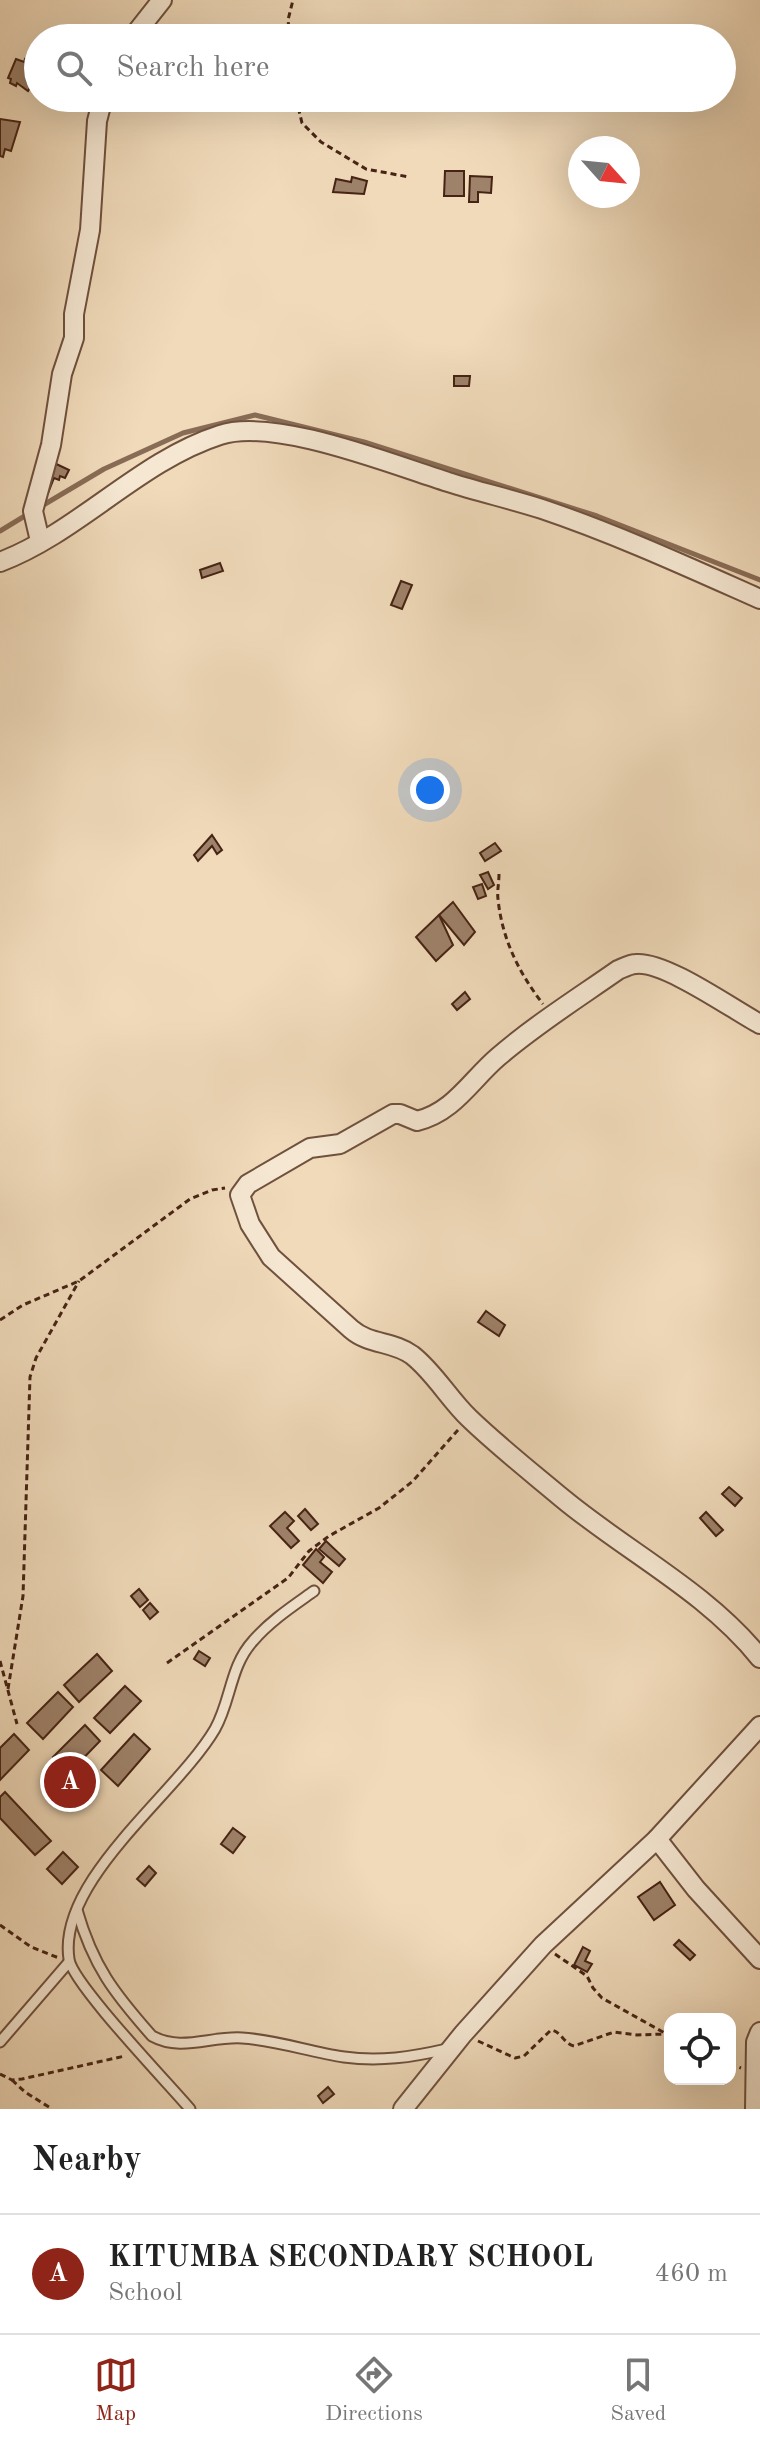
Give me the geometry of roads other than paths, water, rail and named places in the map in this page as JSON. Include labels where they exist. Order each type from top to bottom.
[{"type":"street","points":[[141,24],[162,0]]},
{"type":"street","points":[[40,541],[33,511],[51,445],[62,374],[74,338],[74,314],[90,230],[99,112]]},
{"type":"street","points":[[0,562],[40,541],[189,448],[223,434],[262,432],[329,445],[542,509],[760,599]]},
{"type":"street","points":[[760,1024],[654,966],[635,964],[618,970],[500,1055],[444,1110],[417,1121],[393,1114],[340,1144],[310,1148],[248,1184],[240,1195],[241,1203],[271,1257],[358,1336],[402,1349],[414,1357],[468,1418],[565,1501],[687,1590],[730,1626],[760,1658]]},
{"type":"street","points":[[403,2109],[457,2041],[543,1945],[657,1839],[760,1726]]},
{"type":"street","points":[[657,1839],[696,1889],[760,1959]]},
{"type":"street","points":[[755,2109],[756,2042],[760,2032]]},
{"type":"lane","points":[[190,2109],[86,1989],[69,1962],[69,1930],[97,1872],[157,1804],[215,1729],[238,1664],[252,1641],[314,1591]]},
{"type":"lane","points":[[77,1909],[87,1944],[107,1982],[152,2036],[161,2041],[176,2044],[239,2037],[273,2041],[343,2057],[374,2059],[406,2059],[457,2041]]},
{"type":"lane","points":[[0,2042],[69,1962]]},
{"type":"waterway","points":[[40,507],[104,469],[183,433],[255,415],[364,442],[597,516],[760,580]]},
{"type":"waterway","points":[[0,531],[28,514]]},
{"type":"place","name":"KITUMBA SECONDARY SCHOOL","points":[[70,1782]]}]
